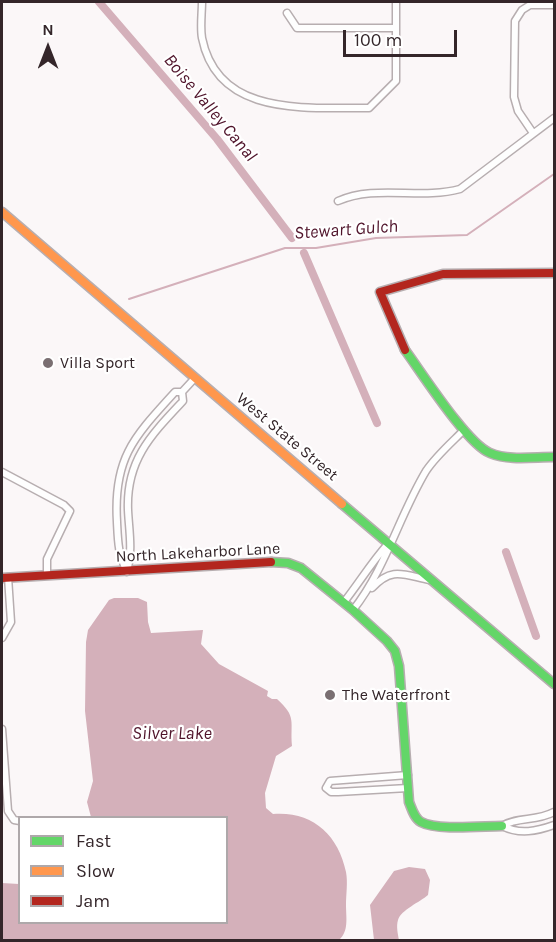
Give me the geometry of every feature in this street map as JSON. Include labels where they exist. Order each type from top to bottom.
[{"type":"street","points":[[202,2],[202,36],[207,55],[220,75],[241,93],[264,103],[324,108],[369,108],[396,81],[396,2]]},
{"type":"street","points":[[533,133],[518,111],[514,97],[515,21],[522,10],[530,5],[555,5]]},
{"type":"street","points":[[286,14],[297,28],[396,28]]},
{"type":"street","points":[[338,201],[362,193],[444,193],[460,189],[555,118]]},
{"type":"street","name":"West State Street","points":[[2,212],[555,684]]},
{"type":"street","points":[[555,273],[443,274],[380,292],[403,348],[464,430],[486,451],[508,457],[555,457]]},
{"type":"street","points":[[127,572],[131,556],[128,500],[135,462],[150,437],[183,400],[182,392],[194,378]]},
{"type":"street","points":[[127,572],[119,556],[116,500],[120,471],[131,444],[139,432],[175,392],[182,392]]},
{"type":"street","points":[[365,595],[426,471],[464,430]]},
{"type":"street","points":[[2,472],[64,505],[70,511],[47,559],[47,574]]},
{"type":"street","points":[[344,602],[367,572],[373,560],[389,543]]},
{"type":"street","name":"North Lakeharbor Lane","points":[[5,578],[288,563],[311,574],[354,610],[395,651],[399,666],[408,788],[413,812],[420,821],[431,826],[502,826],[513,820],[535,819],[555,812]]},
{"type":"street","points":[[354,610],[365,595],[383,576],[388,574],[394,573],[434,581]]},
{"type":"street","points":[[2,638],[11,622],[5,578]]},
{"type":"street","points":[[2,729],[8,811],[10,816],[18,820]]},
{"type":"street","points":[[408,775],[330,781],[326,788],[331,792],[408,788]]},
{"type":"street","name":"North Lakeharbor Lane","points":[[502,826],[512,832],[535,831],[555,825]]},
{"type":"water","name":"Silver Lake","points":[[138,598],[147,602],[151,633],[203,630],[201,644],[219,664],[268,691],[267,696],[277,699],[288,710],[291,720],[292,746],[276,756],[265,793],[266,808],[273,814],[300,816],[311,821],[330,836],[337,846],[347,880],[346,924],[339,940],[2,940],[2,883],[18,884],[18,924],[228,924],[228,816],[91,816],[87,802],[93,781],[85,711],[86,642],[88,630],[109,600]]},
{"type":"water","points":[[409,867],[425,869],[430,880],[428,895],[400,916],[397,925],[399,940],[374,940],[370,905],[394,871]]},
{"type":"waterway","name":"Boise Valley Canal","points":[[99,2],[217,139],[292,238]]},
{"type":"waterway","name":"Stewart Gulch","points":[[129,299],[285,248],[316,248],[376,238],[467,235],[554,174]]},
{"type":"waterway","name":"Boise Valley Canal","points":[[304,253],[377,423]]},
{"type":"waterway","name":"Boise Valley Canal","points":[[506,552],[536,636]]},
{"type":"traffic: fast","points":[[405,350],[457,423],[480,447],[490,453],[505,457],[554,457]]},
{"type":"traffic: fast","points":[[342,504],[554,684]]},
{"type":"traffic: fast","points":[[271,562],[288,563],[301,568],[353,610],[395,651],[399,666],[409,802],[417,818],[428,825],[438,826],[502,826]]},
{"type":"traffic: slow","points":[[2,212],[342,504]]},
{"type":"traffic: jam","points":[[405,350],[380,292],[443,274],[554,273]]},
{"type":"traffic: jam","points":[[2,578],[271,562]]},
{"type":"place","name":"Villa Sport","points":[[48,363]]},
{"type":"place","name":"The Waterfront","points":[[330,695]]}]
